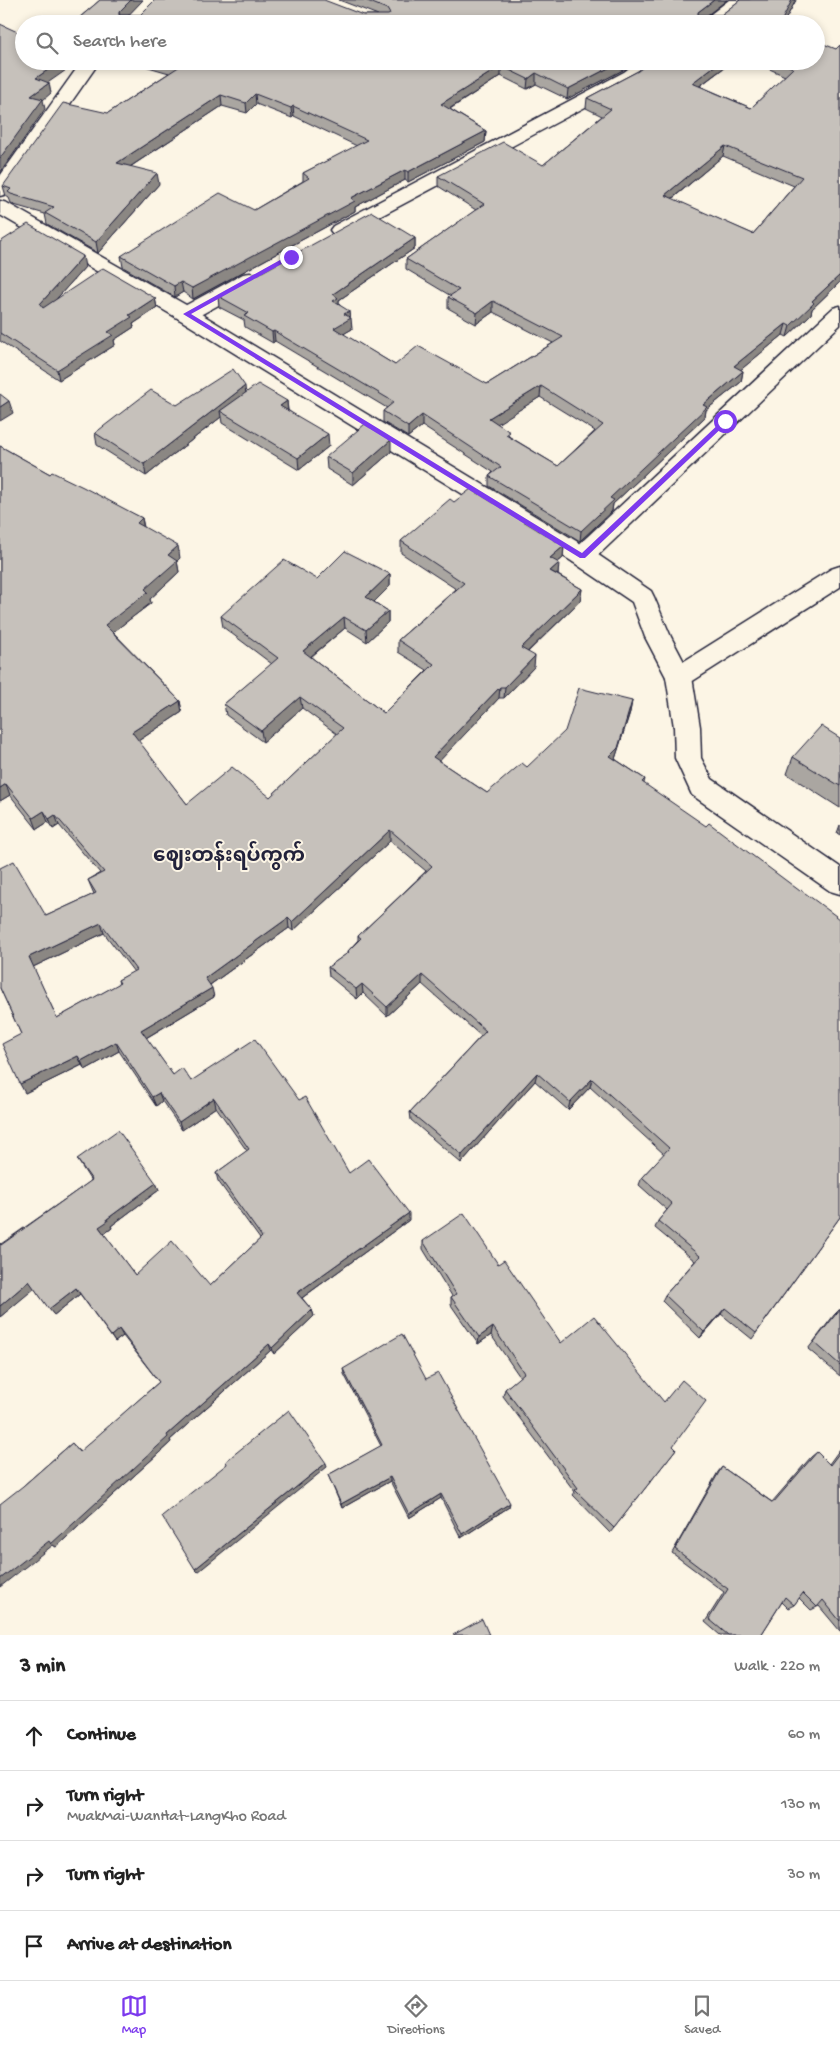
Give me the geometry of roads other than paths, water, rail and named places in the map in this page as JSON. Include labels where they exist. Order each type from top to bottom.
[{"type":"street","points":[[719,15],[740,0]]},
{"type":"street","points":[[0,190],[85,70]]},
{"type":"street","points":[[326,238],[638,70]]},
{"type":"street","points":[[0,207],[186,314],[582,556],[642,597],[658,637],[679,677],[687,727],[688,758],[702,787],[840,882]]},
{"type":"street","points":[[186,314],[265,271]]},
{"type":"street","points":[[582,556],[840,313]]},
{"type":"street","points":[[679,677],[840,575]]},
{"type":"district","name":"ဈေးတန်းရပ်ကွက်","points":[[229,857]]}]
